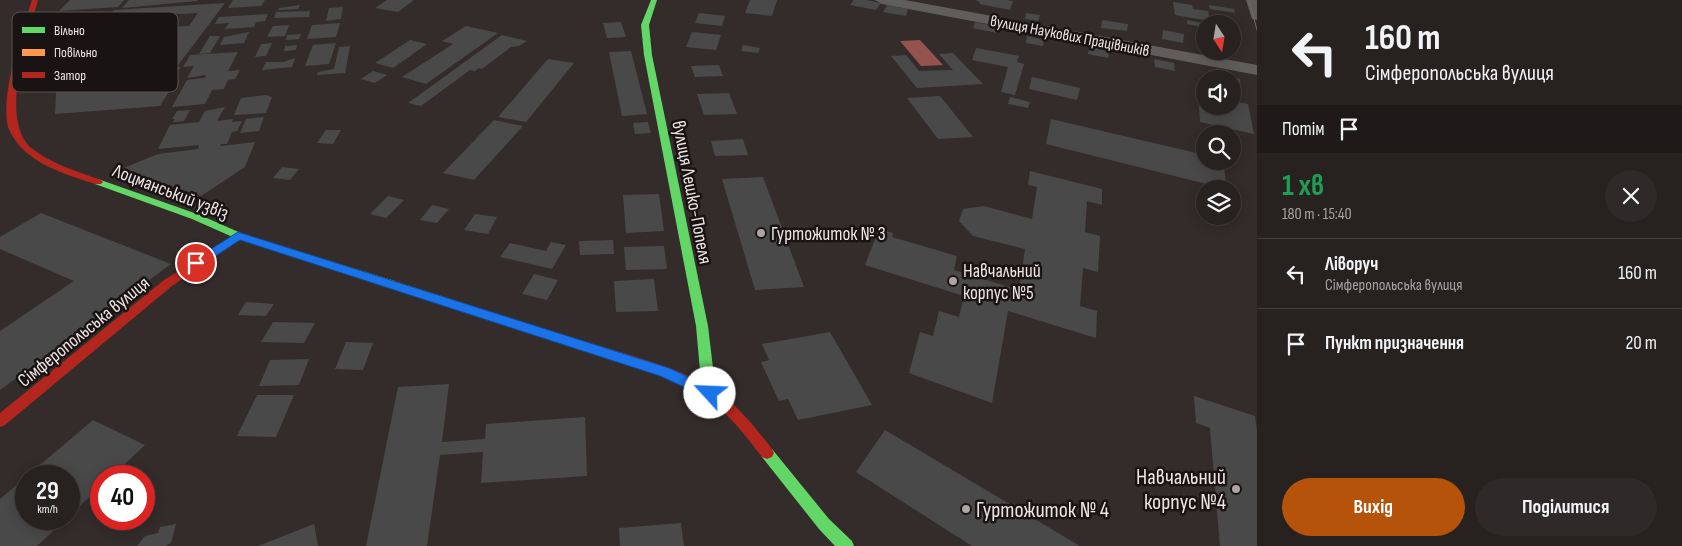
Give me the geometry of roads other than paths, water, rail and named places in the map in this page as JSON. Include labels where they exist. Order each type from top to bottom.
[{"type":"street","name":"вулиця Лешко-Попеля","points":[[654,0],[645,25],[648,55],[702,326],[710,393]]},
{"type":"street","name":"вулиця Наукових Працівників","points":[[882,0],[1257,70]]},
{"type":"street","points":[[1253,0],[1257,16]]},
{"type":"street","name":"Лоцманський узвіз","points":[[14,92],[11,119],[22,145],[38,157],[57,167],[196,217],[238,236],[665,372],[710,393],[736,416],[824,524],[846,546]]},
{"type":"street","name":"Сімферопольська вулиця","points":[[0,421],[168,283],[238,236]]},
{"type":"tram line","points":[[1249,0],[1257,30]]},
{"type":"place","name":"Гуртожиток № 3","points":[[761,233]]},
{"type":"place","name":"Навчальний корпус №5","points":[[953,281]]},
{"type":"place","name":"Навчальний корпус №4","points":[[1236,489]]},
{"type":"place","name":"Гуртожиток № 4","points":[[966,509]]}]
